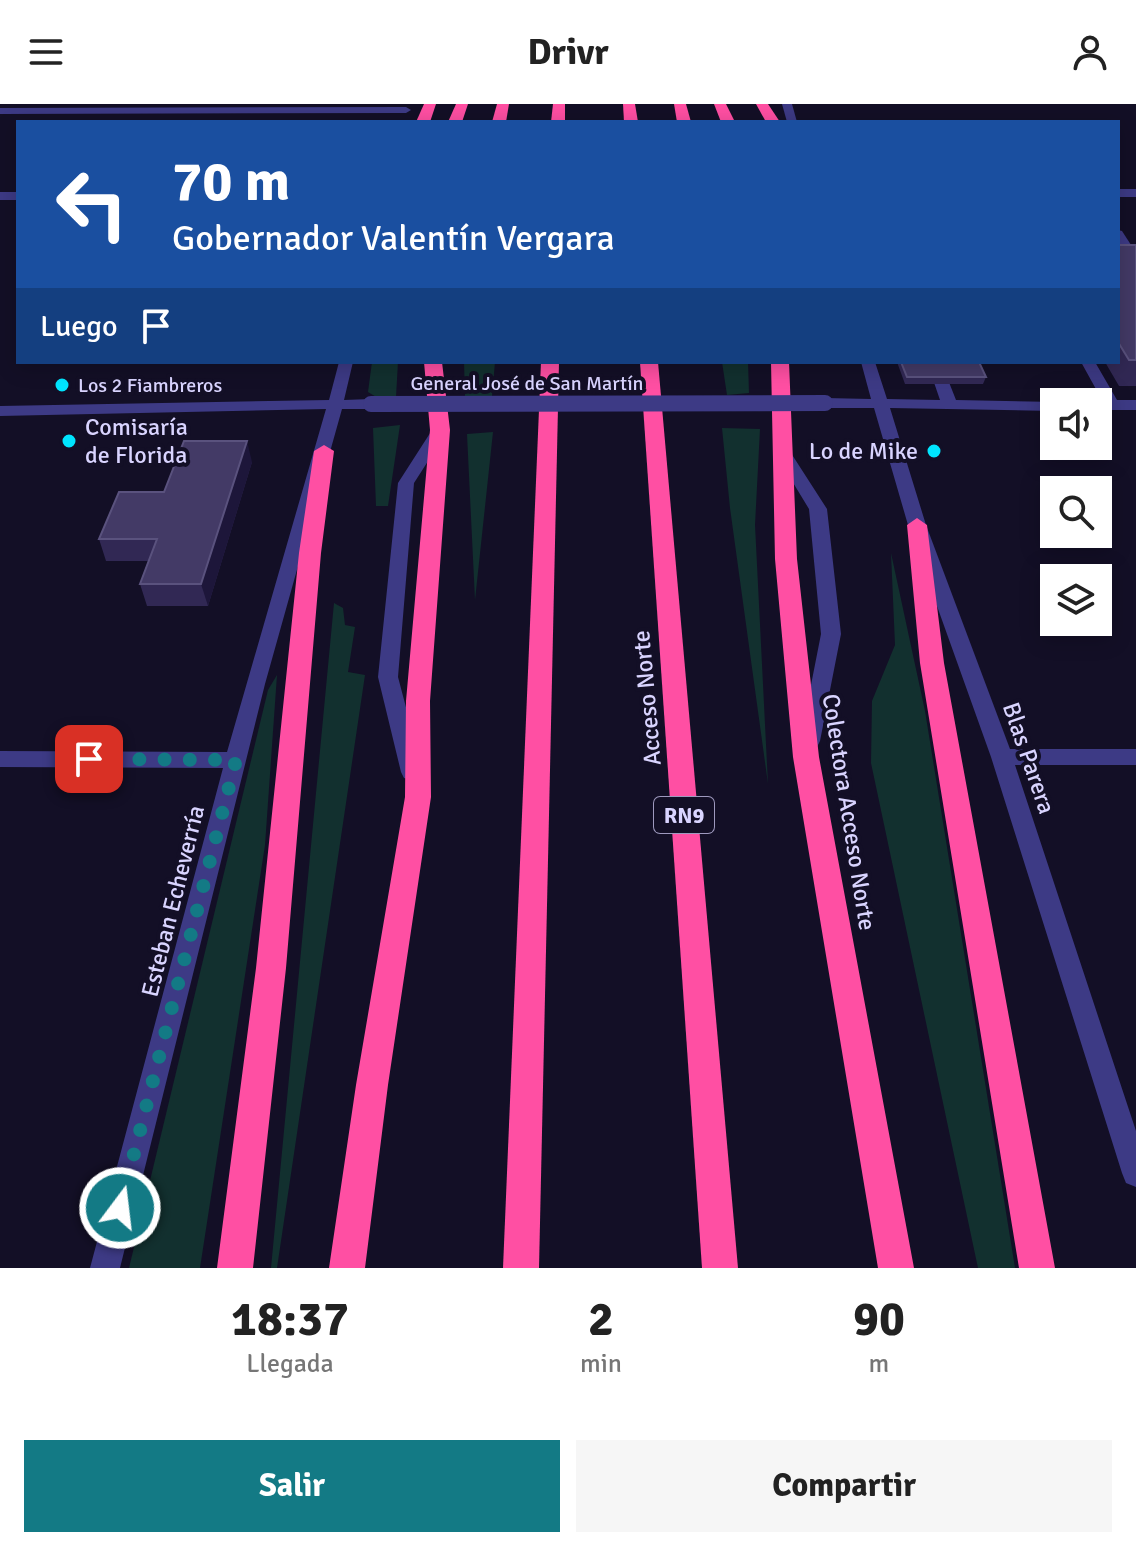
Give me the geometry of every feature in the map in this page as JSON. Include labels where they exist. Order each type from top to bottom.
[{"type":"highway","points":[[347,1268],[372,1085],[418,797],[418,701],[440,430],[433,364]]},
{"type":"highway","points":[[521,1268],[550,364]]},
{"type":"highway","name":"Acceso Norte","points":[[649,364],[720,1268]]},
{"type":"highway","name":"Colectora Acceso Norte","points":[[780,364],[786,559],[806,757],[896,1268]]},
{"type":"highway","points":[[235,1268],[271,968],[310,553],[324,451]]},
{"type":"highway","points":[[917,525],[932,663],[1037,1268]]},
{"type":"street","points":[[0,111],[405,112]]},
{"type":"street","points":[[1120,237],[1127,248],[1120,252]]},
{"type":"street","name":"Esteban Echeverría","points":[[105,1268],[255,684],[324,451],[346,364]]},
{"type":"street","name":"Blas Parera","points":[[869,364],[917,525],[1002,757],[1136,1173]]},
{"type":"street","points":[[935,364],[950,405]]},
{"type":"street","points":[[1089,364],[1098,388]]},
{"type":"street","name":"General José de San Martín","points":[[0,411],[371,404],[1040,406]]},
{"type":"street","points":[[1112,405],[1136,405]]},
{"type":"street","points":[[418,797],[388,677],[406,483],[440,430]]},
{"type":"street","points":[[783,453],[818,509],[831,634],[806,757]]},
{"type":"street","points":[[1002,757],[1136,757]]},
{"type":"street","points":[[0,759],[236,760]]},
{"type":"green space","points":[[372,364],[398,364],[396,397],[378,398],[368,392]]},
{"type":"green space","points":[[464,364],[495,364],[492,396],[465,396]]},
{"type":"green space","points":[[722,364],[748,364],[749,393],[727,395]]},
{"type":"green space","points":[[400,425],[388,506],[376,506],[373,428]]},
{"type":"green space","points":[[722,428],[760,429],[755,525],[768,784],[730,508]]},
{"type":"green space","points":[[493,432],[475,600],[467,434]]},
{"type":"green space","points":[[891,553],[925,711],[1015,1268],[978,1268],[871,763],[872,701],[895,645]]},
{"type":"green space","points":[[334,603],[343,608],[345,625],[355,627],[348,672],[365,675],[277,1268],[271,1268]]},
{"type":"green space","points":[[277,675],[265,845],[200,1268],[129,1268],[268,690]]},
{"type":"building","points":[[1120,245],[1136,245],[1136,360],[1129,360],[1120,345]]},
{"type":"building","points":[[902,364],[980,364],[986,377],[907,377]]},
{"type":"building","points":[[184,441],[247,441],[201,584],[140,584],[157,539],[99,539],[119,492],[164,492]]},
{"type":"place","name":"Los 2 Fiambreros","points":[[62,385]]},
{"type":"place","name":"Comisaría de Florida","points":[[69,441]]},
{"type":"place","name":"Lo de Mike","points":[[934,451]]},
{"type":"route","points":[[89,759],[236,760],[120,1208]]}]
